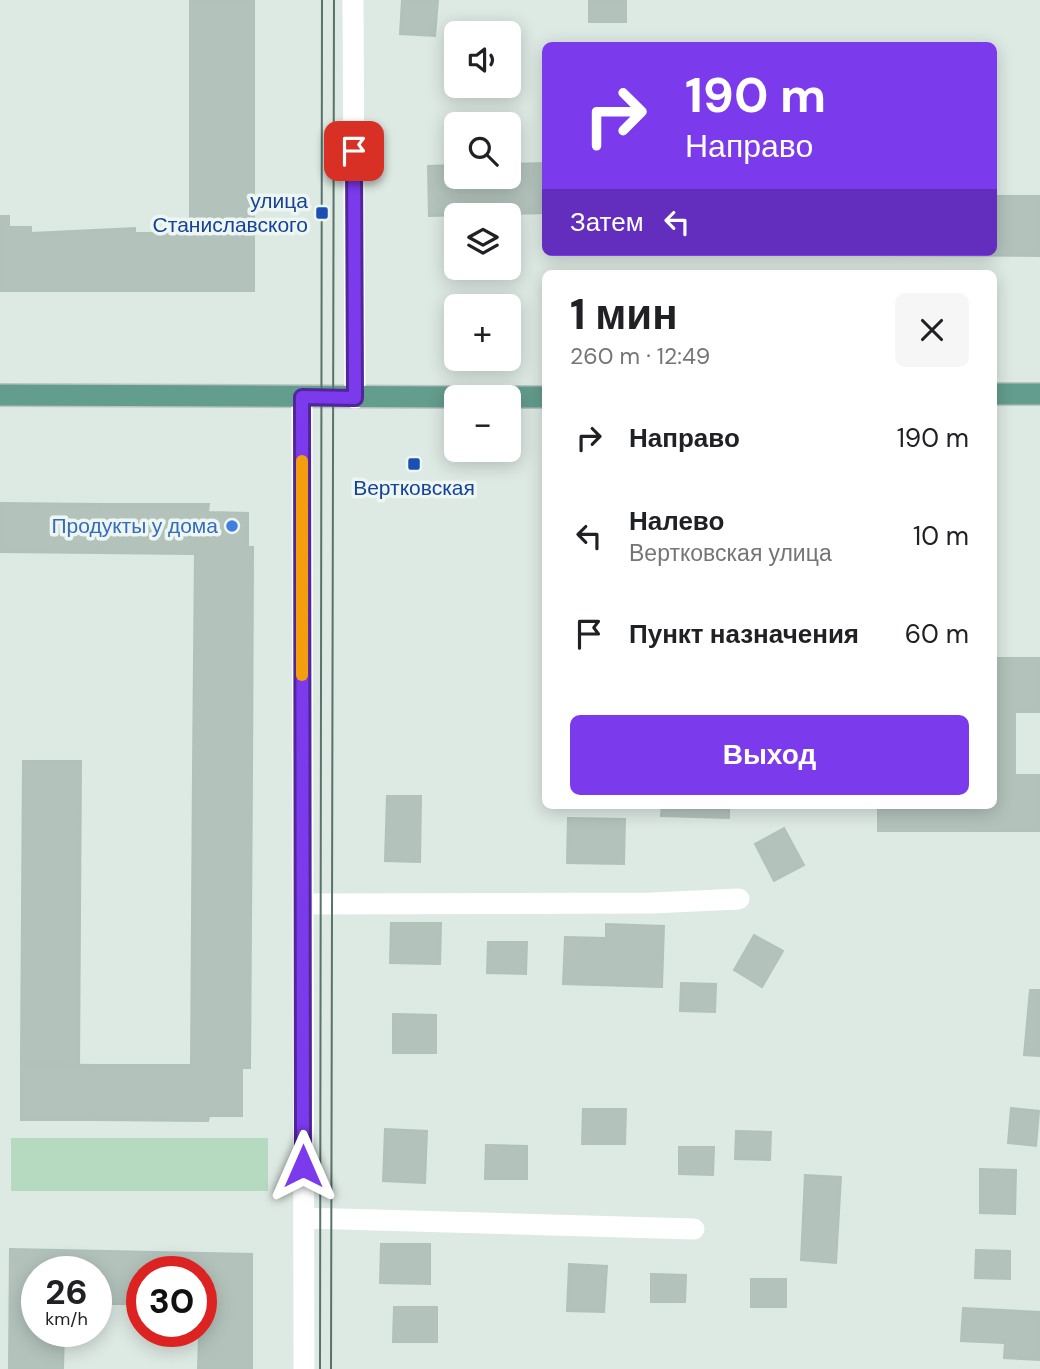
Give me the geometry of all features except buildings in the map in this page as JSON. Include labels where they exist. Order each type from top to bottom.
[{"type":"main road","points":[[997,394],[1040,394]]},
{"type":"main road","points":[[0,395],[444,397]]},
{"type":"main road","points":[[521,397],[542,397]]},
{"type":"street","points":[[353,0],[355,398]]},
{"type":"street","points":[[302,397],[304,1369]]},
{"type":"street","points":[[303,904],[652,904],[739,900]]},
{"type":"street","points":[[304,1218],[694,1229]]},
{"type":"green space","points":[[11,1138],[268,1138],[268,1191],[11,1191]]},
{"type":"tram line","points":[[320,1369],[322,0]]},
{"type":"tram line","points":[[331,1369],[334,0]]},
{"type":"slow traffic","points":[[302,461],[302,675]]},
{"type":"place","name":"улица Станиславского","points":[[322,213]]},
{"type":"place","name":"Вертковская","points":[[414,464]]},
{"type":"place","name":"Продукты у дома","points":[[232,526]]},
{"type":"route","points":[[303,1166],[302,397],[355,398],[354,151]]}]
